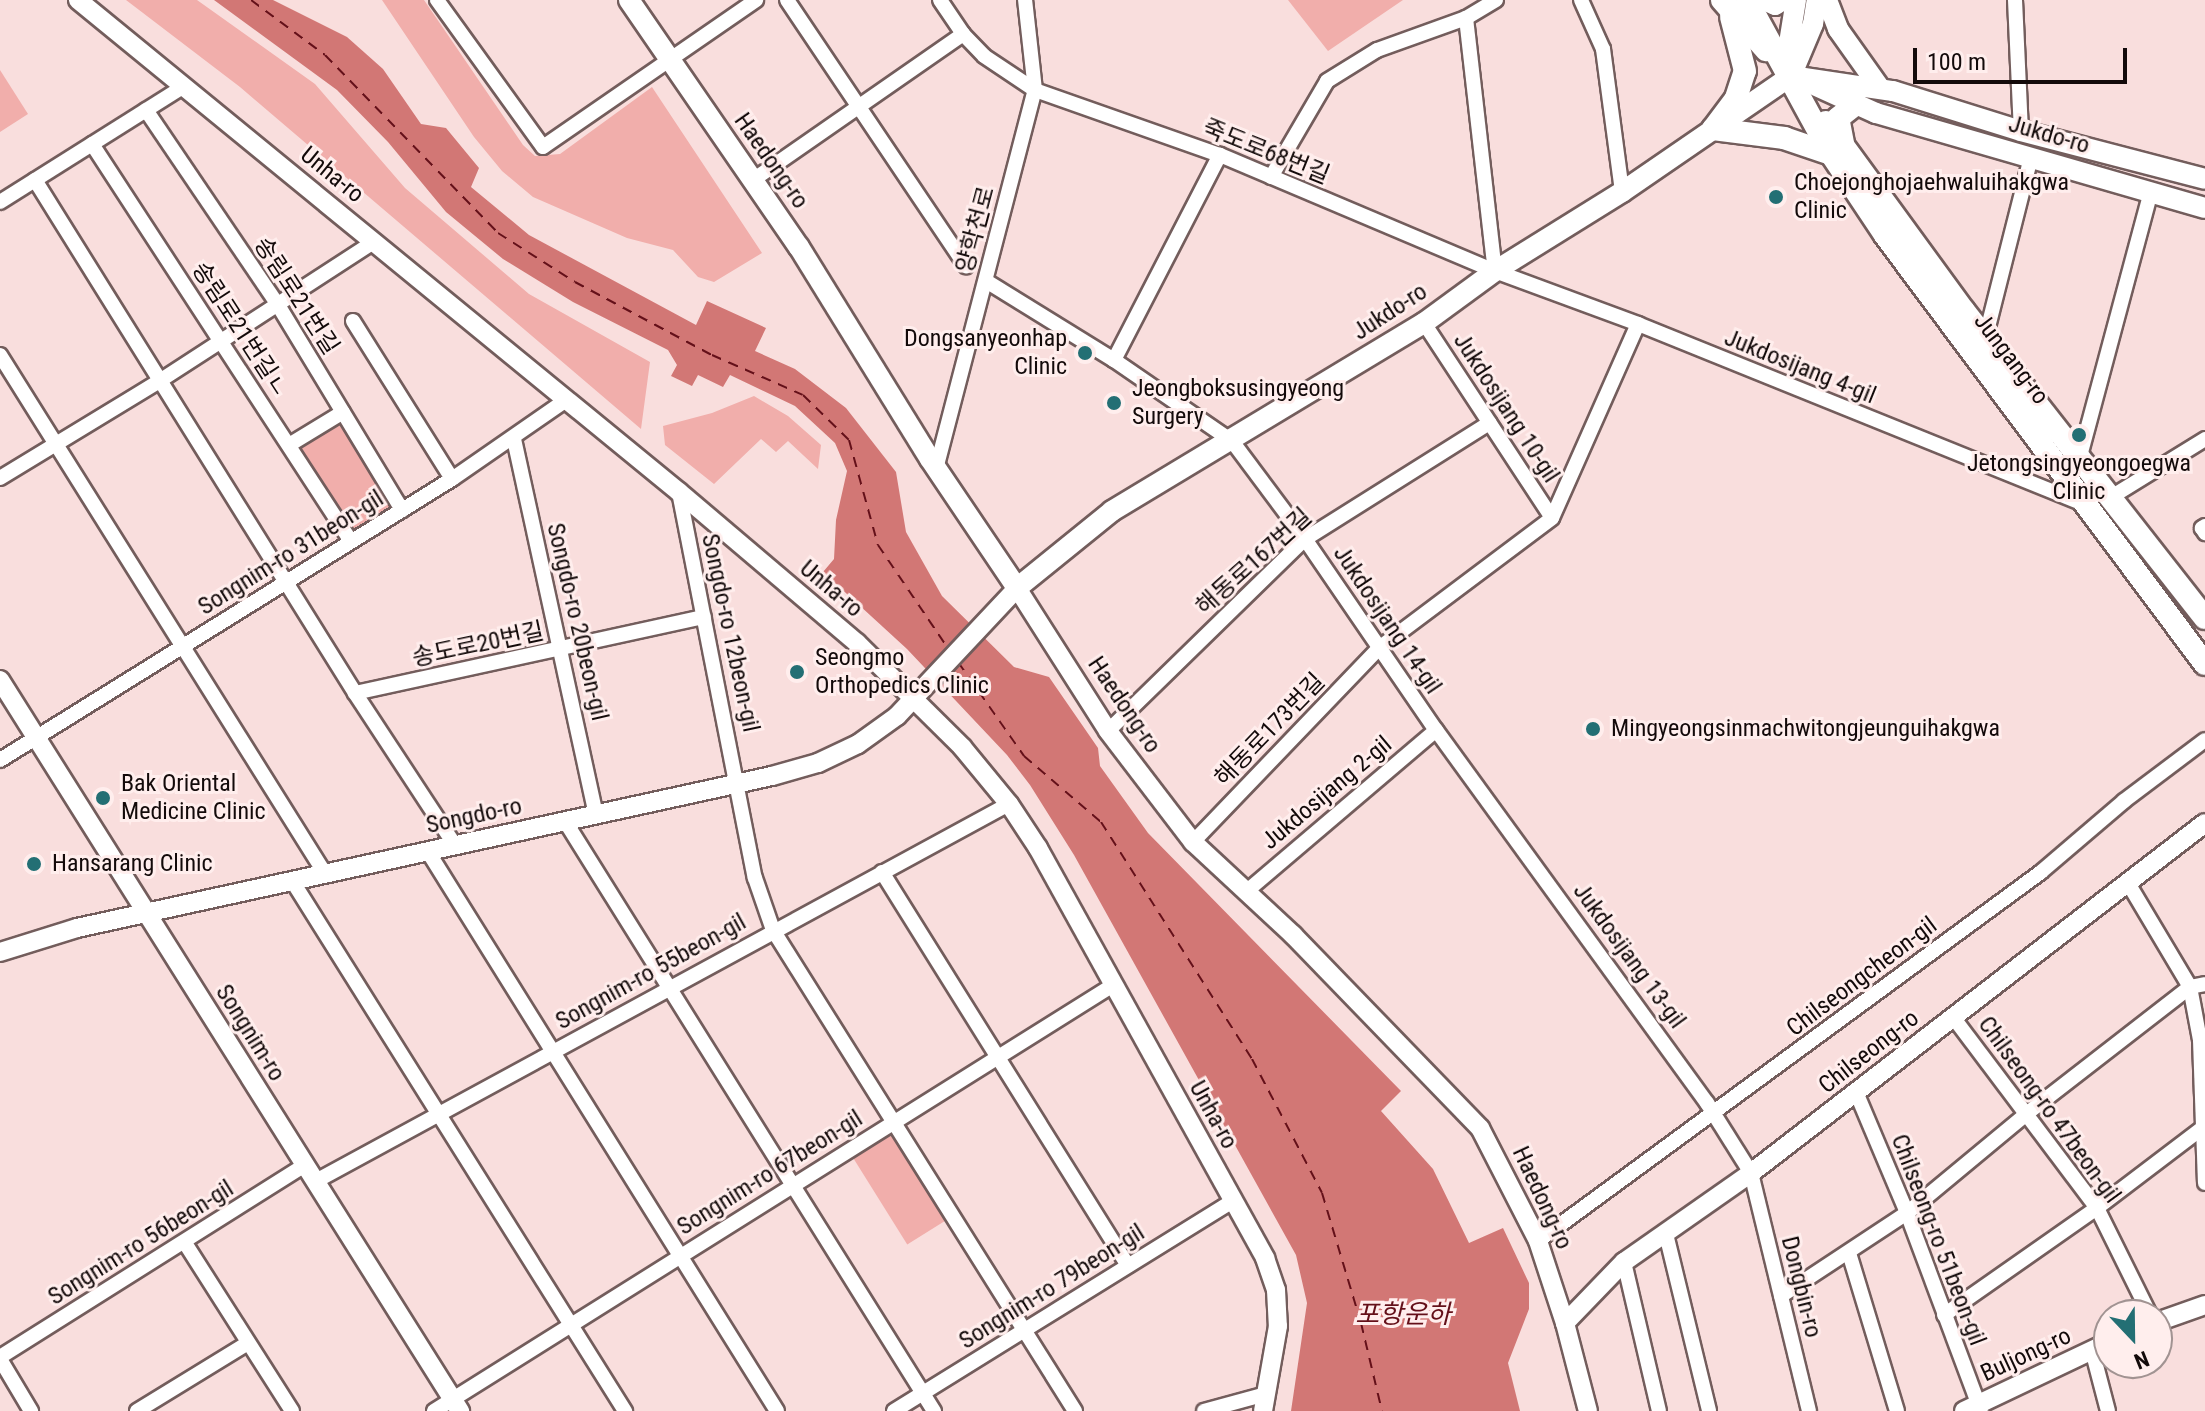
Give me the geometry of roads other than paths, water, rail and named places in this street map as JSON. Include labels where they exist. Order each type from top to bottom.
[{"type":"main road","name":"Haedong-ro","points":[[629,0],[799,247],[936,469],[1017,588]]},
{"type":"main road","points":[[1764,0],[1775,5],[1783,0]]},
{"type":"main road","points":[[1791,76],[1789,43],[1796,0]]},
{"type":"main road","points":[[1791,76],[1813,24],[1817,0]]},
{"type":"main road","points":[[1827,0],[1838,29],[1880,88]]},
{"type":"main road","points":[[1733,5],[1745,71],[1736,98],[1713,129],[1784,138],[1837,149],[1838,118],[1856,104]]},
{"type":"main road","name":"Jungang-ro","points":[[1733,5],[1791,76],[1837,149],[1885,235],[2098,502],[2205,618]]},
{"type":"main road","name":"Jukdo-ro","points":[[1791,76],[1856,104],[2205,208]]},
{"type":"main road","name":"Jukdo-ro","points":[[1017,588],[1112,511],[1424,323],[1495,271],[1622,192],[1791,76],[1880,88],[2021,131],[2205,179]]},
{"type":"main road","name":"Jungang-ro","points":[[1837,149],[2079,460],[2098,502],[2205,664]]},
{"type":"street","name":"Unha-ro","points":[[78,0],[679,492],[857,643],[916,698],[962,747],[1009,804],[1054,876],[1265,1258],[1276,1290],[1278,1326],[1265,1403]]},
{"type":"street","points":[[437,0],[543,147],[756,0]]},
{"type":"street","points":[[787,0],[966,266]]},
{"type":"street","name":"죽도로68번길","points":[[940,0],[963,34],[984,56],[1035,90],[1220,155],[1495,271]]},
{"type":"street","name":"양학천로","points":[[936,469],[1035,90],[1025,0]]},
{"type":"street","points":[[1271,177],[1327,81],[1377,50],[1466,18],[1496,0]]},
{"type":"street","points":[[1581,0],[1603,49],[1622,192]]},
{"type":"street","points":[[2015,0],[2021,131]]},
{"type":"street","points":[[1466,18],[1495,271]]},
{"type":"street","points":[[753,180],[963,34]]},
{"type":"street","points":[[0,202],[184,86]]},
{"type":"street","name":"송림로21번길","points":[[146,110],[278,305],[402,510]]},
{"type":"street","name":"송림로21번길ㄴ","points":[[92,144],[351,541]]},
{"type":"street","points":[[1114,360],[1220,155]]},
{"type":"street","points":[[1985,339],[2031,157]]},
{"type":"street","points":[[35,180],[355,693],[454,844]]},
{"type":"street","points":[[2079,460],[2151,192]]},
{"type":"street","points":[[0,478],[161,380],[375,241]]},
{"type":"street","name":"Jukdosijang 4-gil","points":[[1495,271],[2098,502]]},
{"type":"street","name":"Jukdosijang 14-gil","points":[[986,281],[1114,360],[1232,441],[1305,539],[1436,730],[1506,822]]},
{"type":"street","points":[[353,321],[452,479]]},
{"type":"street","name":"Jukdosijang 10-gil","points":[[1424,323],[1552,518]]},
{"type":"street","points":[[1552,518],[1638,324]]},
{"type":"street","points":[[0,355],[326,875]]},
{"type":"street","name":"Songnim-ro 31beon-gil","points":[[0,760],[452,479],[514,439],[566,400]]},
{"type":"street","points":[[289,445],[343,412]]},
{"type":"street","name":"해동로167번길","points":[[1108,731],[1305,539],[1489,423]]},
{"type":"street","name":"Songdo-ro 20beon-gil","points":[[514,439],[596,814]]},
{"type":"street","points":[[2098,502],[2203,445]]},
{"type":"street","name":"Songdo-ro 12beon-gil","points":[[679,492],[739,783],[755,878],[773,930],[1075,1411]]},
{"type":"street","name":"해동로173번길","points":[[1193,842],[1379,648],[1552,518]]},
{"type":"street","points":[[2205,526],[2202,528],[2205,533]]},
{"type":"street","name":"Songdo-ro","points":[[0,952],[77,928],[795,770],[839,754],[878,731],[916,698],[1017,588]]},
{"type":"street","name":"Haedong-ro","points":[[1017,588],[1108,731],[1193,842],[1247,891],[1435,1078],[1480,1128],[1538,1241],[1565,1323],[1588,1411]]},
{"type":"street","name":"송도로20번길","points":[[355,693],[704,617]]},
{"type":"street","name":"Songnim-ro","points":[[0,680],[456,1405]]},
{"type":"street","name":"Jukdosijang 2-gil","points":[[1247,891],[1436,730]]},
{"type":"street","name":"Chilseongcheon-gil","points":[[1538,1241],[1714,1115],[2079,843],[2124,801],[2205,740]]},
{"type":"street","name":"Songnim-ro 55beon-gil","points":[[316,1181],[1009,804]]},
{"type":"street","points":[[565,821],[934,1411]]},
{"type":"street","name":"Jukdosijang 13-gil","points":[[1506,822],[1714,1115],[1751,1173]]},
{"type":"street","name":"Chilseong-ro","points":[[1565,1323],[1624,1262],[1751,1173],[2205,823]]},
{"type":"street","points":[[427,850],[777,1411]]},
{"type":"street","points":[[882,872],[1128,1266]]},
{"type":"street","points":[[293,882],[625,1411]]},
{"type":"street","points":[[2128,883],[2190,987],[2200,1040],[2205,1183]]},
{"type":"street","points":[[1781,1296],[1907,1213],[2025,1115],[2190,987],[2205,984]]},
{"type":"street","name":"Songnim-ro 67beon-gil","points":[[434,1411],[456,1405],[571,1325],[1113,985]]},
{"type":"street","name":"Chilseong-ro 47beon-gil","points":[[1953,1017],[2097,1208],[2142,1299]]},
{"type":"street","name":"Chilseong-ro 51beon-gil","points":[[1856,1092],[1907,1213],[1975,1409]]},
{"type":"street","points":[[1944,1315],[2097,1208],[2201,1129]]},
{"type":"street","name":"Songnim-ro 56beon-gil","points":[[0,1358],[305,1165]]},
{"type":"street","name":"Dongbin-ro","points":[[1751,1173],[1809,1411]]},
{"type":"street","name":"Songnim-ro 79beon-gil","points":[[894,1411],[1233,1201]]},
{"type":"street","points":[[1666,1234],[1709,1411]]},
{"type":"street","points":[[185,1243],[292,1411]]},
{"type":"street","points":[[1849,1253],[1897,1411]]},
{"type":"street","points":[[1624,1262],[1659,1411]]},
{"type":"street","points":[[2173,1316],[2205,1305]]},
{"type":"street","points":[[137,1411],[248,1343]]},
{"type":"street","name":"Buljong-ro","points":[[1975,1409],[2093,1350]]},
{"type":"street","points":[[0,1358],[31,1411]]},
{"type":"street","points":[[2104,1379],[2108,1411]]},
{"type":"street","points":[[1204,1411],[1265,1403]]},
{"type":"water","name":"포항운하","points":[[214,0],[273,0],[347,37],[383,69],[421,124],[446,128],[479,168],[471,187],[529,235],[696,325],[707,301],[766,328],[755,351],[795,369],[846,408],[896,472],[906,532],[942,596],[1014,667],[1049,677],[1098,748],[1100,766],[1148,833],[1401,1091],[1381,1111],[1433,1169],[1469,1243],[1503,1228],[1529,1283],[1529,1309],[1508,1363],[1520,1411],[1291,1411],[1307,1303],[1296,1255],[1074,855],[1030,785],[1007,755],[907,649],[823,572],[834,559],[836,520],[847,471],[835,443],[795,406],[730,375],[723,387],[698,375],[692,386],[671,376],[677,365],[668,350],[573,302],[503,259],[446,212],[388,142],[337,90]]},
{"type":"place","name":"Choejonghojaehwaluihakgwa Clinic","points":[[1776,197]]},
{"type":"place","name":"Dongsanyeonhap Clinic","points":[[1085,353]]},
{"type":"place","name":"Jeongboksusingyeong Surgery","points":[[1114,403]]},
{"type":"place","name":"Jetongsingyeongoegwa Clinic","points":[[2079,435]]},
{"type":"place","name":"Seongmo Orthopedics Clinic","points":[[797,672]]},
{"type":"place","name":"Mingyeongsinmachwitongjeunguihakgwa","points":[[1593,729]]},
{"type":"place","name":"Bak Oriental Medicine Clinic","points":[[103,798]]},
{"type":"place","name":"Hansarang Clinic","points":[[34,864]]}]
